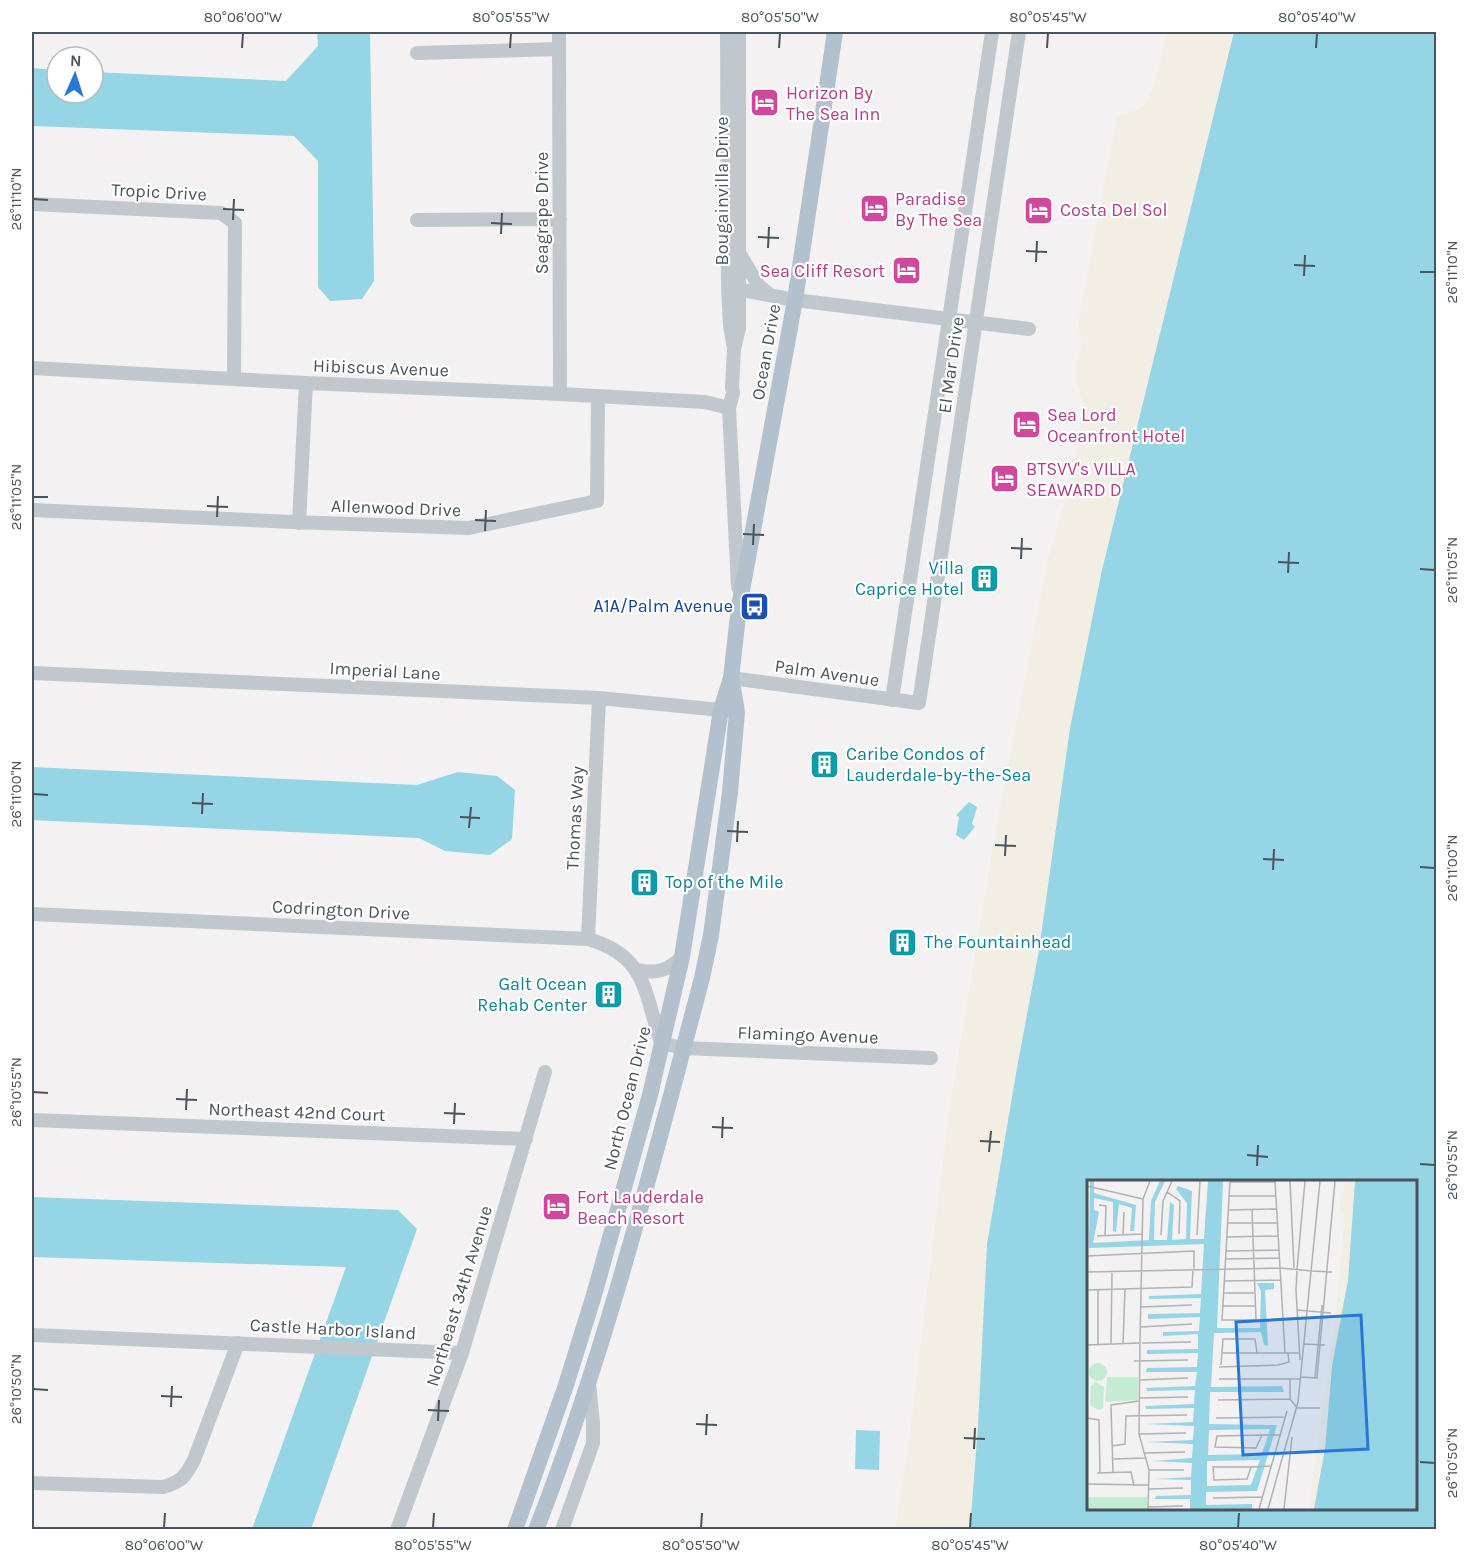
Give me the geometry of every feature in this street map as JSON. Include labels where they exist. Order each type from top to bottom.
[{"type":"main road","name":"Ocean Drive","points":[[739,607],[795,300],[835,32]]},
{"type":"main road","name":"North Ocean Drive","points":[[536,1530],[615,1296],[702,978],[711,935],[730,792],[729,711],[739,607]]},
{"type":"main road","name":"North Ocean Drive","points":[[517,1523],[566,1385],[640,1133],[682,957],[729,711]]},
{"type":"street","name":"Seagrape Drive","points":[[559,32],[560,394]]},
{"type":"street","name":"Bougainvilla Drive","points":[[727,32],[734,288],[740,328],[734,349],[733,393],[729,408],[739,607]]},
{"type":"street","name":"Bougainvilla Drive","points":[[734,288],[740,254],[739,32]]},
{"type":"street","name":"El Mar Drive","points":[[892,700],[992,32]]},
{"type":"street","name":"El Mar Drive","points":[[919,703],[1019,32]]},
{"type":"street","points":[[417,53],[559,49]]},
{"type":"street","name":"Tropic Drive","points":[[32,204],[221,213],[235,223],[234,378]]},
{"type":"street","points":[[417,220],[560,219]]},
{"type":"street","points":[[740,254],[754,278],[770,295]]},
{"type":"street","points":[[734,288],[795,300],[1029,329]]},
{"type":"street","name":"Hibiscus Avenue","points":[[32,368],[705,402],[729,408]]},
{"type":"street","points":[[299,523],[306,383]]},
{"type":"street","name":"Allenwood Drive","points":[[32,510],[299,523],[469,528],[597,501],[598,396]]},
{"type":"street","name":"Imperial Lane","points":[[32,673],[599,698],[729,711]]},
{"type":"street","name":"Palm Avenue","points":[[731,678],[919,703]]},
{"type":"street","name":"Thomas Way","points":[[588,939],[599,698]]},
{"type":"street","name":"Codrington Drive","points":[[32,915],[588,939],[609,945],[638,970]]},
{"type":"street","points":[[638,970],[665,971],[682,957]]},
{"type":"street","points":[[638,970],[661,1043],[683,1048]]},
{"type":"street","name":"Flamingo Avenue","points":[[683,1048],[931,1058]]},
{"type":"street","points":[[526,1139],[545,1072]]},
{"type":"street","name":"Northeast 42nd Court","points":[[32,1120],[526,1139]]},
{"type":"street","name":"Northeast 34th Avenue","points":[[397,1530],[462,1353],[526,1139]]},
{"type":"street","name":"Castle Harbor Island","points":[[32,1335],[462,1353]]},
{"type":"street","name":"Castle Harbor Island","points":[[32,1483],[163,1487],[177,1483],[187,1474],[194,1461],[238,1343]]},
{"type":"street","points":[[562,1530],[593,1443],[588,1381]]},
{"type":"sand","points":[[1166,32],[1234,32],[1102,570],[1070,728],[1039,950],[987,1244],[978,1426],[970,1529],[895,1530],[908,1449],[949,1112],[995,835],[1048,559],[1067,497],[1084,408],[1075,373],[1082,342],[1078,325],[1117,116],[1132,112],[1146,103],[1158,73]]},
{"type":"water","points":[[317,32],[370,32],[374,281],[362,299],[330,301],[318,287],[318,161],[294,136],[32,126],[32,68],[45,69],[45,105],[105,105],[105,73],[286,81],[318,46]]},
{"type":"water","points":[[1234,32],[1436,32],[1436,1529],[970,1529],[978,1426],[987,1244],[1039,950],[1070,728],[1102,570]]},
{"type":"water","points":[[32,767],[417,785],[458,772],[497,776],[515,790],[512,839],[490,855],[445,851],[419,838],[32,820]]},
{"type":"water","points":[[969,802],[977,807],[972,824],[975,827],[964,840],[956,835],[959,817],[956,815]]},
{"type":"water","points":[[32,1197],[398,1210],[417,1229],[311,1529],[252,1529],[346,1267],[32,1257]]},
{"type":"water","points":[[856,1430],[880,1431],[879,1470],[855,1469]]},
{"type":"place","name":"Horizon By The Sea Inn","points":[[765,103]]},
{"type":"place","name":"Paradise By The Sea","points":[[874,209]]},
{"type":"place","name":"Costa Del Sol","points":[[1039,210]]},
{"type":"place","name":"Sea Cliff Resort","points":[[906,271]]},
{"type":"place","name":"Sea Lord Oceanfront Hotel","points":[[1026,425]]},
{"type":"place","name":"BTSVV's VILLA SEAWARD D","points":[[1005,479]]},
{"type":"place","name":"Villa Caprice Hotel","points":[[985,578]]},
{"type":"place","name":"A1A/Palm Avenue","points":[[754,606]]},
{"type":"place","name":"Caribe Condos of Lauderdale-by-the-Sea","points":[[825,764]]},
{"type":"place","name":"Top of the Mile","points":[[644,882]]},
{"type":"place","name":"The Fountainhead","points":[[903,942]]},
{"type":"place","name":"Galt Ocean Rehab Center","points":[[608,994]]},
{"type":"place","name":"Fort Lauderdale Beach Resort","points":[[556,1207]]}]
